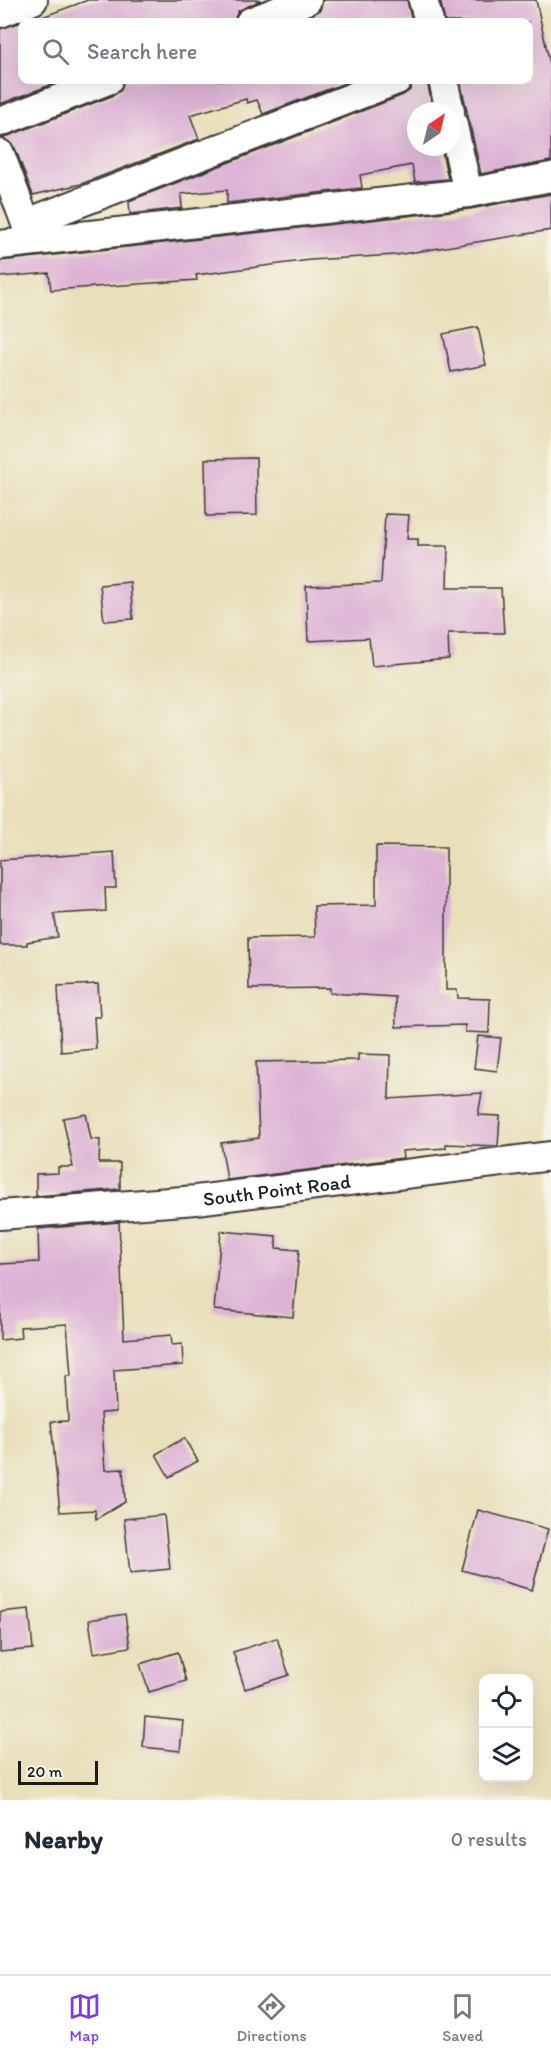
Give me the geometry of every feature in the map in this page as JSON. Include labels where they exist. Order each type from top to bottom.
[{"type":"street","points":[[0,13],[33,0]]},
{"type":"street","points":[[260,18],[307,0]]},
{"type":"street","points":[[423,0],[428,18]]},
{"type":"street","points":[[0,123],[98,84]]},
{"type":"street","points":[[0,245],[387,84]]},
{"type":"street","points":[[444,84],[448,102]]},
{"type":"street","points":[[0,154],[29,232]]},
{"type":"street","points":[[460,156],[468,193]]},
{"type":"street","points":[[29,232],[468,193],[551,177]]},
{"type":"street","name":"South Point Road","points":[[0,1215],[196,1200],[551,1156]]},
{"type":"building","points":[[88,0],[261,0],[238,11],[235,18],[39,18]]},
{"type":"building","points":[[323,0],[407,0],[411,18],[306,18],[320,10]]},
{"type":"building","points":[[440,0],[536,0],[551,69],[551,161],[481,174],[461,84],[533,84],[533,18],[444,18]]},
{"type":"building","points":[[18,23],[18,84],[53,84],[0,104],[0,29]]},
{"type":"building","points":[[123,84],[342,84],[263,114],[257,100],[247,103],[246,99],[190,115],[199,139],[81,184],[33,195],[15,148],[3,138],[114,95],[121,90]]},
{"type":"building","points":[[412,84],[428,84],[431,102],[407,102],[407,156],[443,156],[448,179],[415,182],[412,165],[360,175],[362,188],[227,203],[227,190],[181,194],[182,208],[130,214],[129,201],[403,95],[410,90]]},
{"type":"building","points":[[551,194],[551,230],[396,255],[310,260],[196,275],[197,280],[51,290],[49,273],[0,277],[0,261],[470,209]]},
{"type":"building","points":[[478,327],[486,365],[451,372],[443,334]]},
{"type":"building","points":[[256,458],[257,515],[206,516],[205,459]]},
{"type":"building","points":[[385,514],[409,515],[407,539],[418,539],[418,546],[448,546],[447,588],[501,588],[504,633],[448,633],[449,659],[372,666],[369,638],[308,641],[306,586],[381,583]]},
{"type":"building","points":[[130,582],[133,619],[104,621],[100,585]]},
{"type":"building","points":[[376,846],[446,847],[446,990],[457,990],[458,998],[490,999],[489,1033],[465,1032],[465,1025],[396,1027],[395,997],[330,993],[330,988],[249,989],[248,938],[315,937],[314,906],[376,905]]},
{"type":"building","points":[[114,852],[116,888],[105,888],[106,911],[54,914],[58,937],[27,942],[27,945],[0,945],[0,860]]},
{"type":"building","points":[[98,984],[100,1017],[94,1017],[96,1049],[61,1052],[58,986]]},
{"type":"building","points":[[478,1036],[501,1038],[497,1071],[474,1068]]},
{"type":"building","points":[[358,1054],[390,1055],[389,1099],[482,1093],[478,1115],[500,1116],[498,1146],[446,1144],[446,1148],[402,1151],[403,1158],[227,1180],[221,1143],[259,1138],[256,1062],[358,1060]]},
{"type":"building","points":[[86,1114],[91,1139],[100,1140],[99,1163],[120,1163],[120,1189],[36,1196],[36,1174],[58,1173],[58,1167],[73,1167],[63,1118]]},
{"type":"building","points":[[119,1222],[124,1339],[171,1335],[172,1345],[182,1344],[183,1365],[114,1370],[116,1412],[101,1413],[105,1470],[123,1469],[125,1502],[96,1519],[95,1510],[60,1512],[51,1422],[68,1421],[66,1376],[71,1376],[67,1324],[20,1327],[21,1338],[0,1340],[0,1264],[39,1262],[38,1229]]},
{"type":"building","points":[[221,1231],[276,1236],[276,1248],[299,1250],[293,1317],[214,1310]]},
{"type":"building","points":[[184,1438],[198,1461],[169,1477],[156,1454]]},
{"type":"building","points":[[478,1510],[548,1529],[532,1590],[462,1570]]},
{"type":"building","points":[[164,1515],[170,1569],[130,1573],[124,1519]]},
{"type":"building","points":[[29,1609],[33,1649],[0,1652],[0,1612]]},
{"type":"building","points":[[125,1614],[130,1647],[94,1653],[89,1620]]},
{"type":"building","points":[[277,1638],[289,1675],[245,1689],[233,1652]]},
{"type":"building","points":[[178,1652],[186,1681],[149,1692],[140,1664]]},
{"type":"building","points":[[145,1717],[183,1721],[180,1751],[143,1747]]}]
